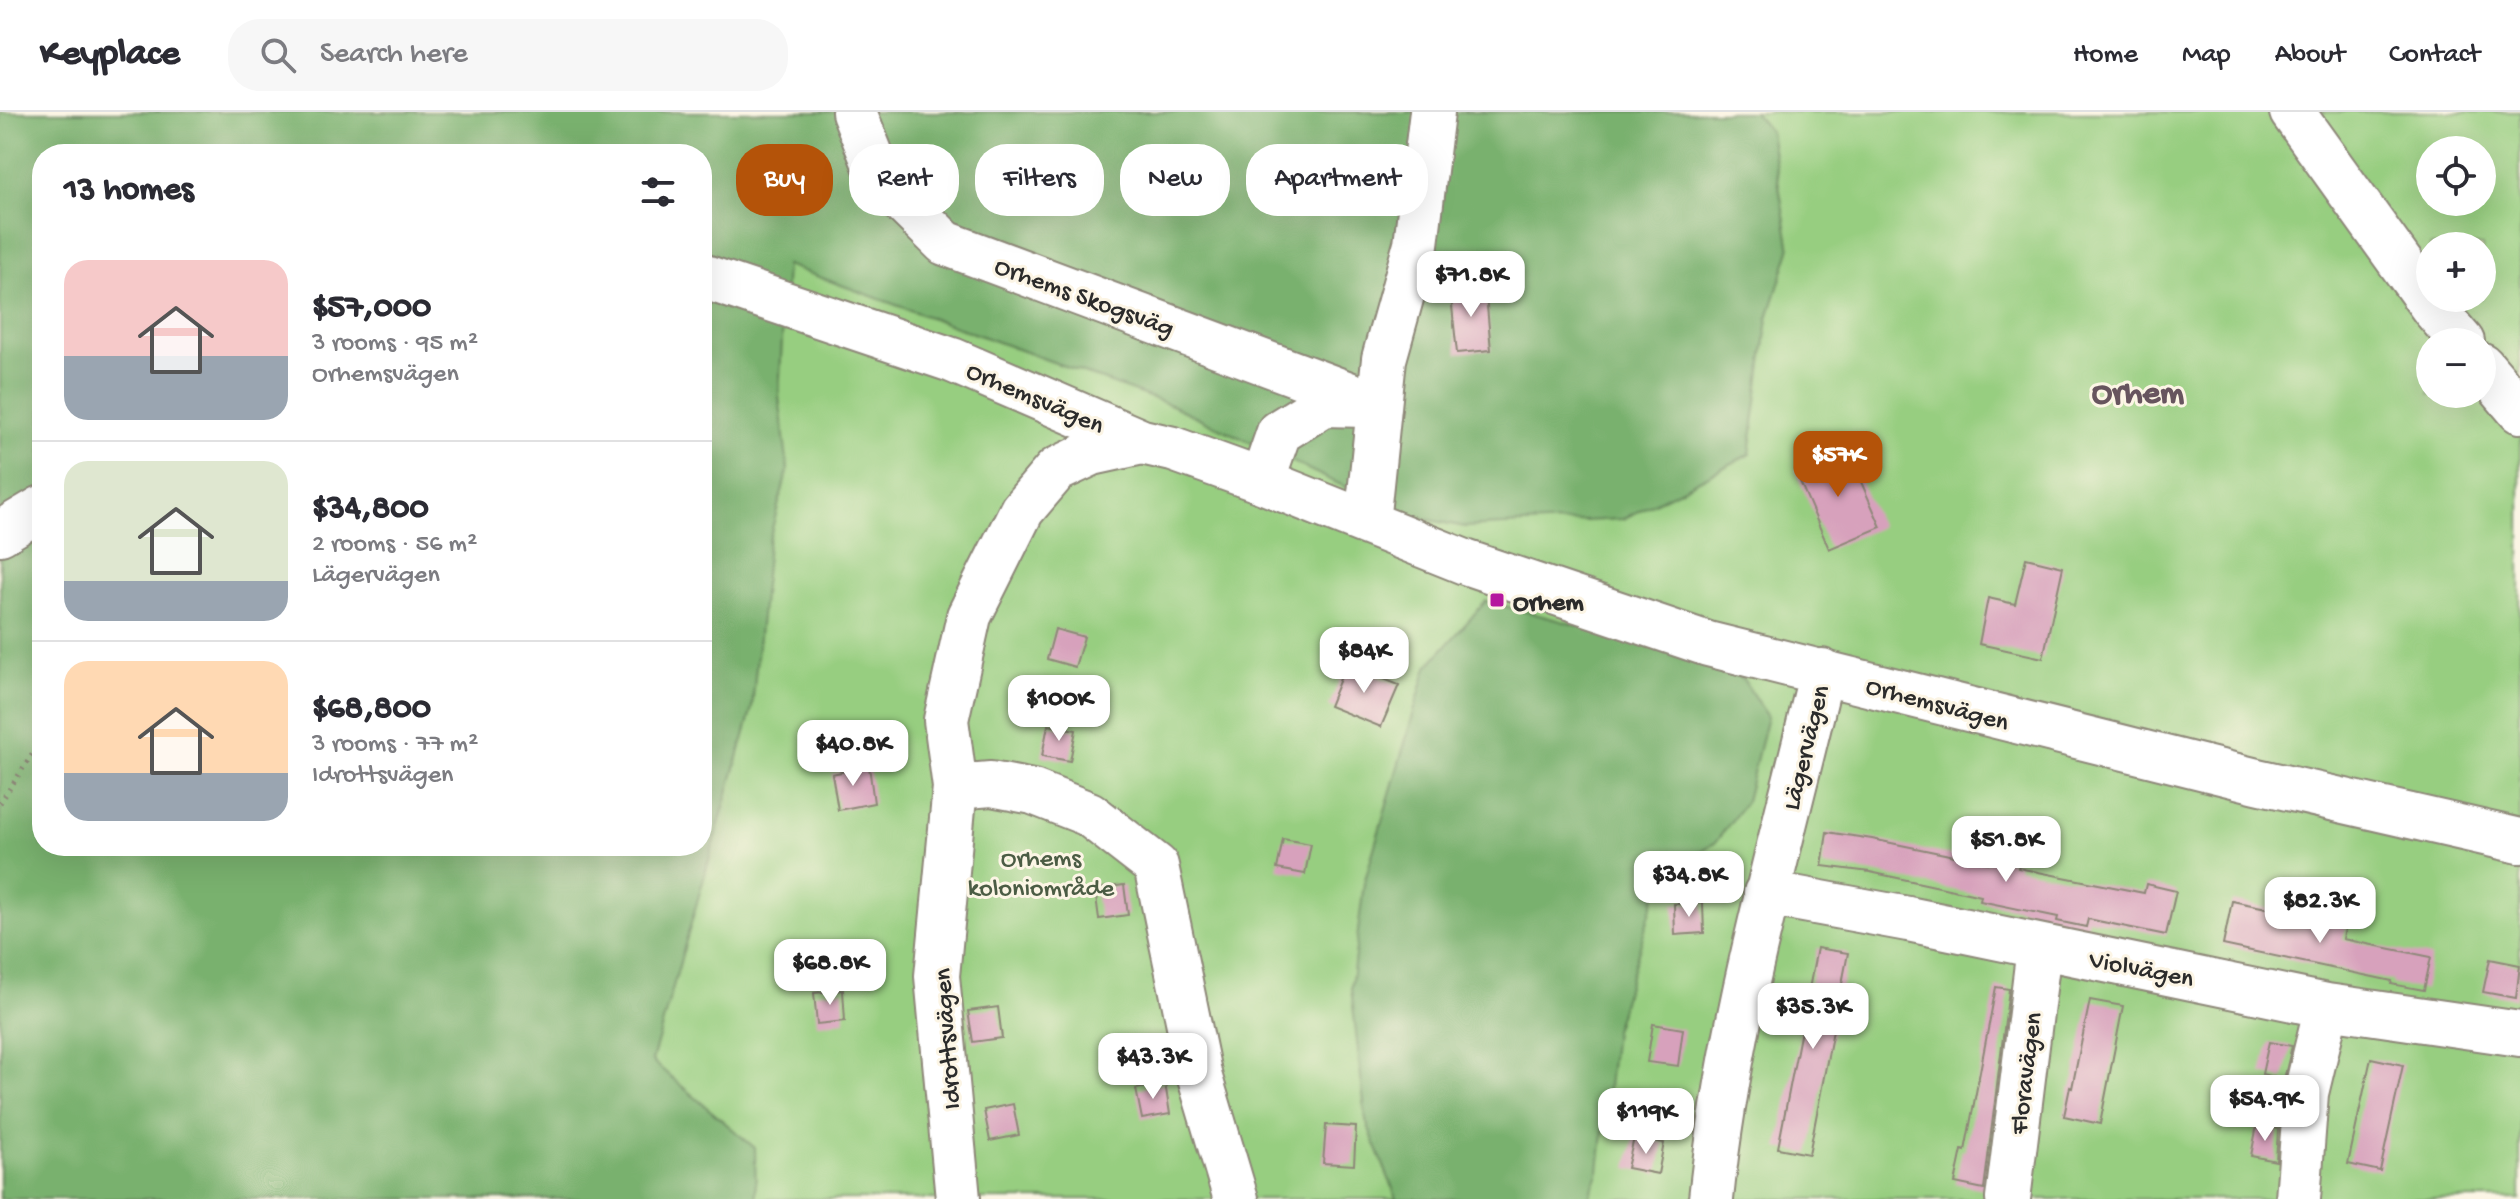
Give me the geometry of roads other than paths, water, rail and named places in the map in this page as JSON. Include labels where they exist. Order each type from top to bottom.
[{"type":"street","name":"Orhems Skogsväg","points":[[854,112],[881,180],[945,243],[1378,405]]},
{"type":"street","points":[[1367,523],[1384,359],[1416,244],[1432,112]]},
{"type":"street","points":[[2292,112],[2450,328]]},
{"type":"street","name":"Orhemsvägen","points":[[712,279],[952,360],[1142,442],[1173,449],[1262,481],[1465,562],[1708,644],[2242,777],[2520,841]]},
{"type":"street","points":[[2496,383],[2520,411]]},
{"type":"street","points":[[1262,481],[1279,432],[1324,404],[1378,405]]},
{"type":"street","name":"Idrottsvägen","points":[[958,1199],[937,976],[955,787],[946,720],[969,616],[1022,510],[1056,470],[1092,453],[1142,442]]},
{"type":"street","points":[[0,533],[32,514]]},
{"type":"street","name":"Lägervägen","points":[[1711,1199],[1717,1141],[1766,893],[1822,671]]},
{"type":"street","points":[[955,787],[991,784],[1033,792],[1089,814],[1156,866],[1200,1078],[1236,1199]]},
{"type":"street","name":"Violvägen","points":[[1766,893],[1908,919],[2327,1006],[2520,1034]]},
{"type":"street","name":"Floravägen","points":[[2008,1199],[2039,948]]},
{"type":"street","points":[[2298,1199],[2306,1093],[2327,1006]]},
{"type":"place","name":"Orhem","points":[[1497,600]]},
{"type":"district","name":"Orhem","points":[[2138,390]]},
{"type":"park label","name":"Orhems koloniområde","points":[[1041,871]]}]
